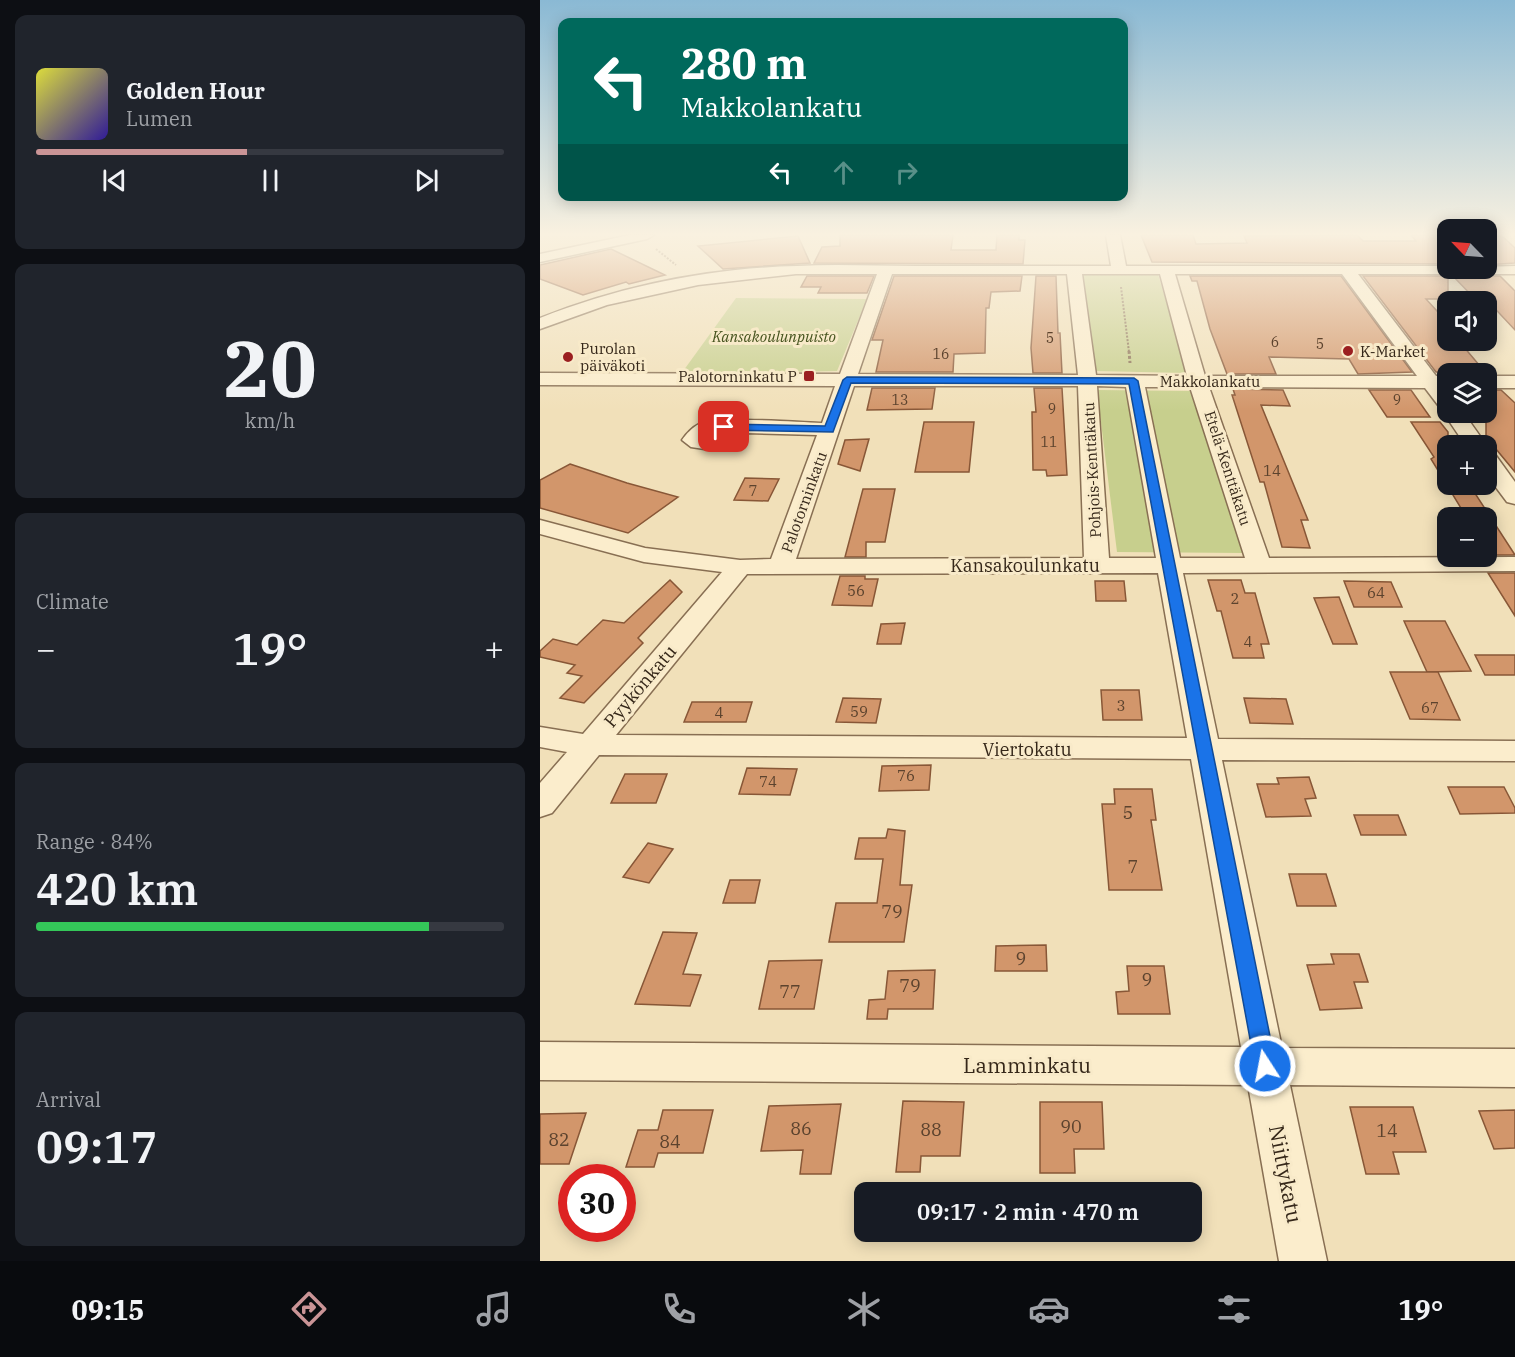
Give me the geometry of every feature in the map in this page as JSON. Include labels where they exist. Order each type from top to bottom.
[{"type":"street","points":[[540,324],[589,306],[640,294]]},
{"type":"street","name":"Palotorninkatu","points":[[781,566],[877,294]]},
{"type":"street","name":"Pohjois-Kenttäkatu","points":[[1077,294],[1086,381],[1097,564]]},
{"type":"street","name":"Etelä-Kenttäkatu","points":[[1173,294],[1199,381],[1259,564]]},
{"type":"street","points":[[1366,294],[1437,380]]},
{"type":"street","name":"Makkolankatu","points":[[540,379],[1086,381],[1132,372],[1199,381],[1437,382]]},
{"type":"street","name":"Niittykatu","points":[[1132,372],[1303,1261]]},
{"type":"street","points":[[1497,382],[1515,382]]},
{"type":"street","points":[[740,429],[829,429]]},
{"type":"street","points":[[1497,473],[1515,497]]},
{"type":"street","name":"Kansakoulunkatu","points":[[540,527],[644,555],[740,567],[1515,564]]},
{"type":"street","name":"Pyykönkatu","points":[[540,805],[740,567]]},
{"type":"street","name":"Viertokatu","points":[[540,737],[590,745],[1515,751]]},
{"type":"street","name":"Lamminkatu","points":[[540,1061],[1515,1068]]},
{"type":"path","points":[[1122,294],[1132,372]]},
{"type":"green space","points":[[1084,294],[1164,294],[1187,373],[1095,371]]},
{"type":"green space","name":"Kansakoulunpuisto","points":[[736,298],[867,299],[837,371],[681,374]]},
{"type":"green space","points":[[1097,390],[1193,391],[1245,553],[1117,552]]},
{"type":"building","points":[[888,294],[991,294],[989,308],[986,308],[985,353],[954,354],[953,372],[876,372],[883,340],[872,340]]},
{"type":"building","points":[[1035,294],[1057,294],[1062,373],[1033,373],[1031,348]]},
{"type":"building","points":[[1200,294],[1354,294],[1412,372],[1358,374],[1349,359],[1269,357],[1276,374],[1227,374],[1210,329]]},
{"type":"building","points":[[1377,294],[1437,294],[1437,299],[1426,299],[1437,311],[1437,351],[1467,351],[1477,363],[1437,363],[1437,372]]},
{"type":"building","points":[[1497,294],[1515,294],[1515,330],[1497,311]]},
{"type":"building","points":[[872,388],[935,388],[932,409],[867,410]]},
{"type":"building","points":[[1034,388],[1062,388],[1067,475],[1047,476],[1046,470],[1033,470],[1032,412],[1036,412]]},
{"type":"building","points":[[1233,389],[1283,390],[1290,406],[1261,405],[1308,520],[1301,520],[1310,548],[1282,547],[1264,482],[1260,482],[1232,395],[1235,395]]},
{"type":"building","points":[[1369,390],[1411,390],[1430,417],[1387,417]]},
{"type":"building","points":[[1497,390],[1501,390],[1515,403],[1515,472],[1497,450],[1497,435],[1486,435],[1486,423],[1497,423]]},
{"type":"building","points":[[924,422],[974,422],[969,472],[915,472]]},
{"type":"building","points":[[1411,422],[1441,423],[1448,432],[1448,435],[1437,435],[1437,469],[1431,459],[1434,457]]},
{"type":"building","points":[[869,439],[860,471],[838,464],[845,440]]},
{"type":"building","points":[[570,464],[678,497],[628,533],[540,508],[540,480]]},
{"type":"building","points":[[745,478],[779,479],[768,501],[734,500]]},
{"type":"building","points":[[863,489],[895,489],[885,542],[866,542],[866,557],[845,557]]},
{"type":"building","points":[[1453,495],[1476,495],[1484,507],[1460,507]]},
{"type":"building","points":[[1497,527],[1515,555],[1497,555]]},
{"type":"building","points":[[1488,573],[1515,573],[1515,616]]},
{"type":"building","points":[[840,576],[865,576],[865,579],[878,579],[872,606],[832,605]]},
{"type":"building","points":[[670,580],[682,592],[638,638],[643,643],[584,703],[560,698],[582,676],[567,673],[575,665],[540,657],[540,651],[553,639],[577,645],[603,620],[624,623]]},
{"type":"building","points":[[1208,580],[1241,580],[1245,593],[1255,593],[1269,644],[1261,644],[1264,658],[1233,658],[1221,611],[1217,611]]},
{"type":"building","points":[[1095,581],[1124,581],[1126,601],[1096,601]]},
{"type":"building","points":[[1344,581],[1391,582],[1402,607],[1354,607]]},
{"type":"building","points":[[1339,597],[1357,644],[1333,644],[1314,598]]},
{"type":"building","points":[[1404,621],[1445,621],[1471,671],[1427,672]]},
{"type":"building","points":[[905,623],[901,644],[877,644],[881,624]]},
{"type":"building","points":[[1475,655],[1515,655],[1515,675],[1485,675]]},
{"type":"building","points":[[1390,672],[1438,672],[1460,720],[1410,719]]},
{"type":"building","points":[[1101,690],[1139,690],[1142,720],[1103,720]]},
{"type":"building","points":[[843,698],[881,699],[876,723],[836,722]]},
{"type":"building","points":[[1244,698],[1286,699],[1293,724],[1250,723]]},
{"type":"building","points":[[692,702],[752,702],[746,722],[684,722]]},
{"type":"building","points":[[931,765],[929,790],[879,791],[882,766]]},
{"type":"building","points":[[747,768],[797,769],[790,795],[739,794]]},
{"type":"building","points":[[625,774],[667,774],[656,803],[611,803]]},
{"type":"building","points":[[1309,777],[1316,798],[1305,799],[1311,816],[1266,817],[1257,784],[1279,784],[1277,778]]},
{"type":"building","points":[[1448,787],[1504,787],[1515,808],[1515,813],[1460,814]]},
{"type":"building","points":[[1114,789],[1152,789],[1156,820],[1151,820],[1162,890],[1109,890],[1102,804],[1115,804]]},
{"type":"building","points":[[1354,815],[1398,815],[1406,835],[1361,835]]},
{"type":"building","points":[[888,829],[905,831],[900,885],[912,885],[904,942],[829,942],[836,903],[877,903],[883,859],[855,859],[859,838],[886,838]]},
{"type":"building","points":[[648,843],[673,849],[649,883],[623,877]]},
{"type":"building","points":[[1289,874],[1326,874],[1336,906],[1297,906]]},
{"type":"building","points":[[730,880],[760,880],[755,903],[723,903]]},
{"type":"building","points":[[663,932],[697,933],[683,974],[701,975],[690,1006],[635,1004]]},
{"type":"building","points":[[1046,945],[1047,971],[995,971],[996,946]]},
{"type":"building","points":[[1331,954],[1359,954],[1368,982],[1354,982],[1362,1008],[1320,1010],[1307,965],[1334,964]]},
{"type":"building","points":[[822,960],[814,1009],[759,1009],[769,961]]},
{"type":"building","points":[[1127,966],[1164,966],[1170,1014],[1118,1014],[1116,992],[1129,991]]},
{"type":"building","points":[[935,970],[933,1009],[888,1009],[887,1019],[867,1019],[869,1000],[885,999],[888,971]]},
{"type":"building","points":[[903,1101],[964,1102],[960,1156],[921,1156],[920,1172],[896,1172]]},
{"type":"building","points":[[1040,1102],[1102,1102],[1104,1149],[1074,1149],[1075,1173],[1040,1173]]},
{"type":"building","points":[[841,1104],[831,1174],[800,1174],[803,1150],[761,1151],[769,1106]]},
{"type":"building","points":[[1350,1107],[1413,1107],[1426,1152],[1393,1152],[1399,1174],[1366,1174]]},
{"type":"building","points":[[663,1110],[713,1110],[703,1153],[658,1153],[654,1167],[636,1167],[636,1164],[627,1164],[638,1130],[658,1130]]},
{"type":"building","points":[[1515,1110],[1515,1148],[1494,1149],[1479,1111]]},
{"type":"building","points":[[586,1113],[569,1164],[540,1164],[540,1114]]},
{"type":"place","name":"K-Market","points":[[1348,351]]},
{"type":"place","name":"Purolan päiväkoti","points":[[568,357]]},
{"type":"place","name":"Palotorninkatu P","points":[[809,376]]},
{"type":"route","points":[[724,427],[829,429],[847,380],[1134,381],[1265,1066]]}]
